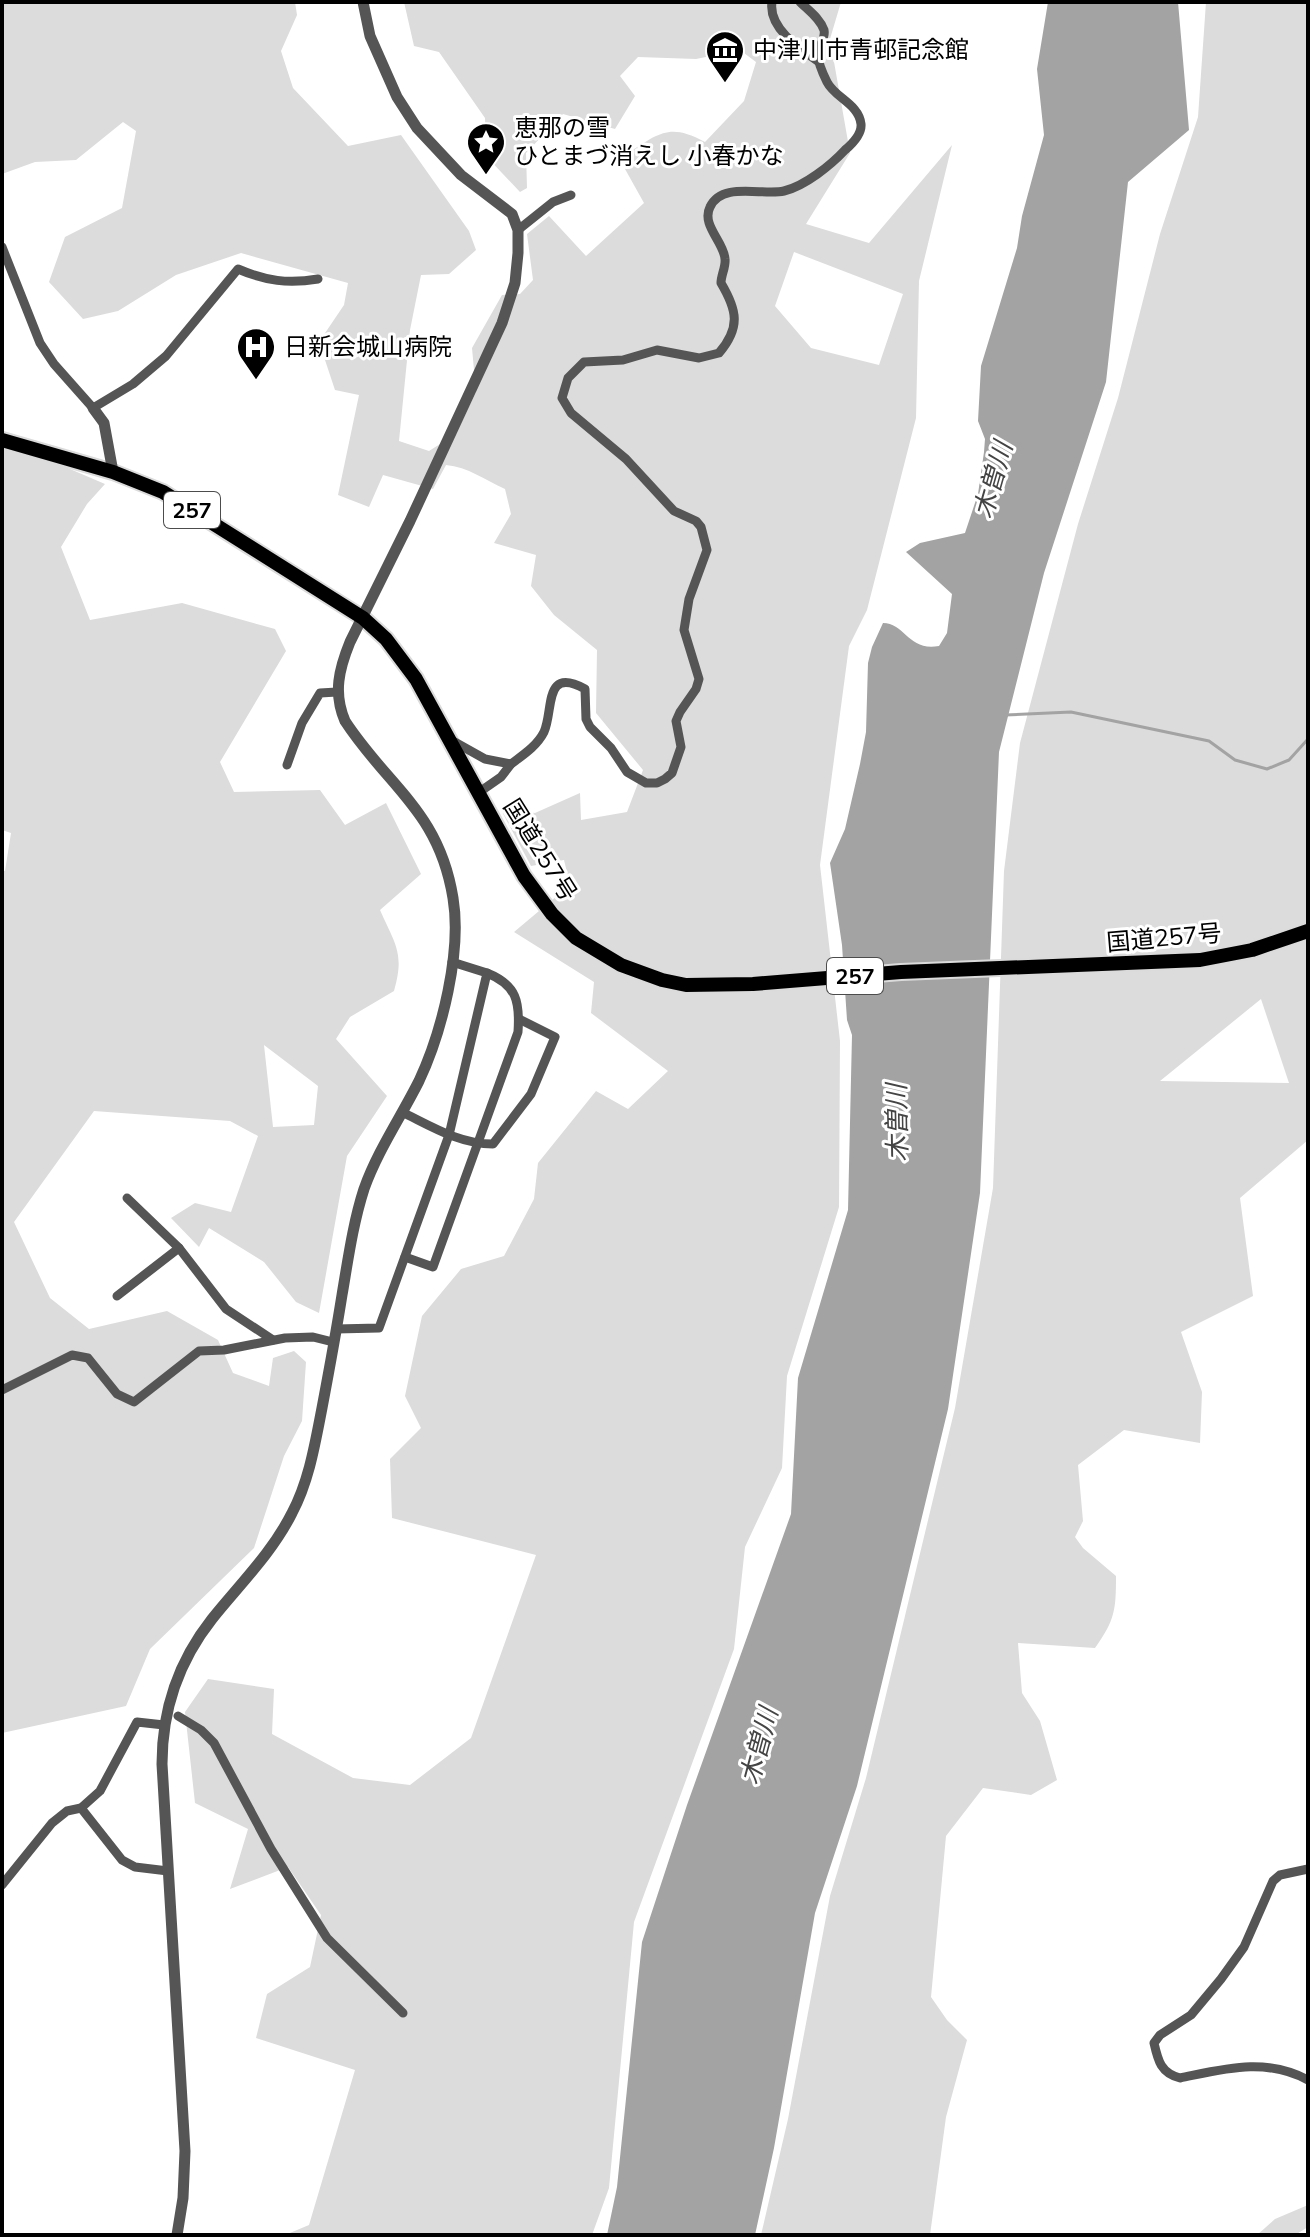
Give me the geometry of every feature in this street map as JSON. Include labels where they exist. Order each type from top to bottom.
[{"type":"highway","name":"国道257号","points":[[2,440],[113,472],[163,492],[363,618],[406,663],[539,899],[576,938],[629,969],[686,985],[753,984],[901,972],[1145,964],[1213,958],[1252,950],[1308,931]]},
{"type":"street","points":[[177,2235],[183,2198],[185,2151],[162,1764],[164,1725],[174,1684],[186,1658],[212,1619],[270,1550],[294,1509],[311,1463],[364,1190],[375,1161],[418,1084],[433,1046],[452,962],[454,900],[437,842],[423,816],[353,734],[339,707],[337,692],[342,662],[502,323],[515,283],[518,230],[512,214],[461,175],[417,128],[379,60],[363,2]]},
{"type":"street","points":[[772,2],[771,12],[775,21],[803,51],[819,62]]},
{"type":"street","points":[[478,793],[501,777],[543,733],[552,692],[559,684],[567,682],[585,689],[586,719],[590,727],[611,748],[627,772],[637,779],[657,783],[672,773],[681,747],[676,721],[699,679],[684,630],[689,599],[707,550],[705,541],[696,521],[674,511],[626,459],[571,413],[565,406],[563,392],[568,378],[584,362],[623,360],[657,350],[699,358],[719,353],[736,314],[734,304],[721,283],[725,256],[708,221],[710,206],[726,195],[757,190],[786,191],[805,182],[844,152],[860,130],[857,113],[829,87],[818,55],[825,33],[817,17],[800,2]]},
{"type":"street","points":[[518,230],[553,202],[571,195]]},
{"type":"street","points":[[2,247],[40,343],[104,423],[113,472]]},
{"type":"street","points":[[93,408],[133,384],[166,356],[238,269],[262,280],[291,283],[318,279]]},
{"type":"street","points":[[287,765],[302,723],[320,693],[337,692]]},
{"type":"street","points":[[448,738],[485,759],[511,764]]},
{"type":"street","points":[[405,1257],[433,1267],[518,1032],[517,997],[502,979],[452,962]]},
{"type":"street","points":[[336,1329],[379,1328],[449,1135],[487,973]]},
{"type":"street","points":[[402,1112],[449,1135],[477,1144],[493,1144],[531,1094],[555,1037],[519,1019]]},
{"type":"street","points":[[127,1198],[179,1248],[226,1309],[273,1340]]},
{"type":"street","points":[[117,1296],[179,1248]]},
{"type":"street","points":[[2,1390],[72,1355],[82,1355],[88,1358],[117,1394],[134,1402],[199,1351],[313,1337],[333,1342]]},
{"type":"street","points":[[178,1716],[201,1730],[214,1743],[271,1849],[327,1938],[403,2013]]},
{"type":"street","points":[[2,1885],[52,1823],[67,1811],[81,1808],[100,1791],[137,1722],[164,1725]]},
{"type":"street","points":[[81,1808],[122,1860],[135,1867],[168,1871]]},
{"type":"street","points":[[1308,1869],[1280,1875],[1273,1881],[1244,1947],[1221,1979],[1191,2015],[1160,2035],[1154,2043],[1157,2058],[1170,2075],[1180,2078],[1246,2065],[1261,2066],[1308,2080]]},
{"type":"shaded area","points":[[2,2],[295,2],[297,15],[281,51],[293,88],[348,146],[401,135],[469,231],[476,250],[449,274],[421,275],[410,330],[399,441],[429,451],[456,434],[476,392],[472,348],[502,295],[520,294],[533,280],[527,234],[549,216],[586,256],[644,203],[625,169],[628,153],[665,133],[682,133],[705,142],[744,101],[756,62],[740,50],[696,59],[638,57],[620,76],[635,96],[615,129],[563,114],[526,153],[527,188],[520,192],[486,156],[485,118],[439,52],[414,46],[404,2],[841,2],[830,39],[850,153],[806,224],[869,243],[952,145],[919,281],[916,418],[867,610],[849,646],[820,865],[840,1041],[839,1207],[787,1376],[782,1468],[745,1547],[734,1649],[634,1922],[609,2188],[592,2235],[285,2235],[309,2225],[355,2070],[256,2038],[267,1994],[310,1967],[321,1915],[288,1867],[230,1889],[248,1829],[195,1803],[185,1712],[208,1679],[274,1689],[272,1734],[353,1778],[410,1785],[471,1738],[536,1555],[392,1518],[390,1459],[421,1428],[405,1396],[422,1316],[461,1269],[504,1256],[534,1199],[538,1163],[596,1091],[628,1109],[668,1071],[591,1013],[594,982],[514,932],[570,885],[564,860],[531,866],[500,808],[535,813],[580,793],[581,820],[627,812],[643,770],[596,713],[597,650],[554,615],[531,586],[536,555],[494,543],[511,514],[505,489],[469,471],[446,465],[433,489],[383,475],[369,507],[338,495],[359,395],[335,390],[319,342],[344,305],[348,283],[241,253],[176,275],[118,311],[83,319],[49,282],[65,237],[122,208],[136,131],[123,122],[76,160],[35,162],[2,174]],"holes":[[[794,252],[903,294],[879,365],[811,348],[775,306]]]},
{"type":"shaded area","points":[[1206,2],[1308,2],[1308,1140],[1240,1198],[1253,1296],[1181,1332],[1202,1392],[1200,1443],[1124,1430],[1078,1465],[1083,1521],[1075,1537],[1083,1548],[1116,1576],[1115,1606],[1110,1622],[1095,1648],[1018,1643],[1022,1693],[1040,1721],[1057,1780],[1031,1795],[983,1788],[946,1836],[931,1997],[947,2020],[967,2040],[946,2117],[930,2235],[761,2235],[788,2119],[830,1896],[866,1778],[955,1408],[993,1188],[1004,871],[1020,743],[1078,524],[1118,398],[1160,234],[1198,117]],"holes":[[[1261,999],[1289,1083],[1160,1081]]]},
{"type":"shaded area","points":[[2,447],[49,460],[105,484],[87,504],[61,547],[90,620],[182,603],[275,629],[286,651],[220,762],[234,792],[320,790],[345,825],[386,803],[421,874],[380,910],[397,949],[399,967],[394,991],[350,1017],[336,1039],[387,1096],[347,1156],[319,1313],[296,1302],[264,1262],[209,1228],[199,1247],[171,1218],[195,1203],[231,1212],[258,1136],[230,1121],[94,1111],[14,1222],[50,1298],[89,1329],[167,1311],[218,1340],[233,1373],[269,1386],[273,1358],[294,1351],[306,1362],[302,1421],[284,1456],[254,1548],[150,1649],[126,1706],[2,1733],[2,870],[5,871],[11,833],[2,830]],"holes":[[[264,1045],[318,1086],[314,1125],[273,1127]]]},
{"type":"shaded area","points":[[1308,2205],[1308,2227],[1295,2235],[1257,2235],[1275,2219]]},
{"type":"water","name":"木曽川","points":[[1048,2],[1178,2],[1189,130],[1128,182],[1106,382],[1044,573],[999,752],[980,1193],[948,1409],[857,1786],[815,1913],[774,2148],[755,2235],[607,2235],[617,2187],[642,1942],[687,1805],[791,1514],[798,1378],[848,1210],[852,1035],[847,1020],[842,945],[830,863],[845,829],[860,764],[866,732],[868,663],[883,623],[897,627],[914,641],[929,647],[939,646],[947,633],[952,594],[906,552],[920,543],[965,533],[978,494],[985,439],[978,421],[981,366],[1017,248],[1022,216],[1044,135],[1037,69]]},
{"type":"waterway","points":[[1005,715],[1071,712],[1209,741],[1235,760],[1267,769],[1289,760],[1308,739]]},
{"type":"place","name":"中津川市青邨記念館","points":[[725,84]]},
{"type":"place","name":"恵那の雪 ひとまづ消えし 小春かな","points":[[486,176]]},
{"type":"place","name":"日新会城山病院","points":[[256,381]]}]
